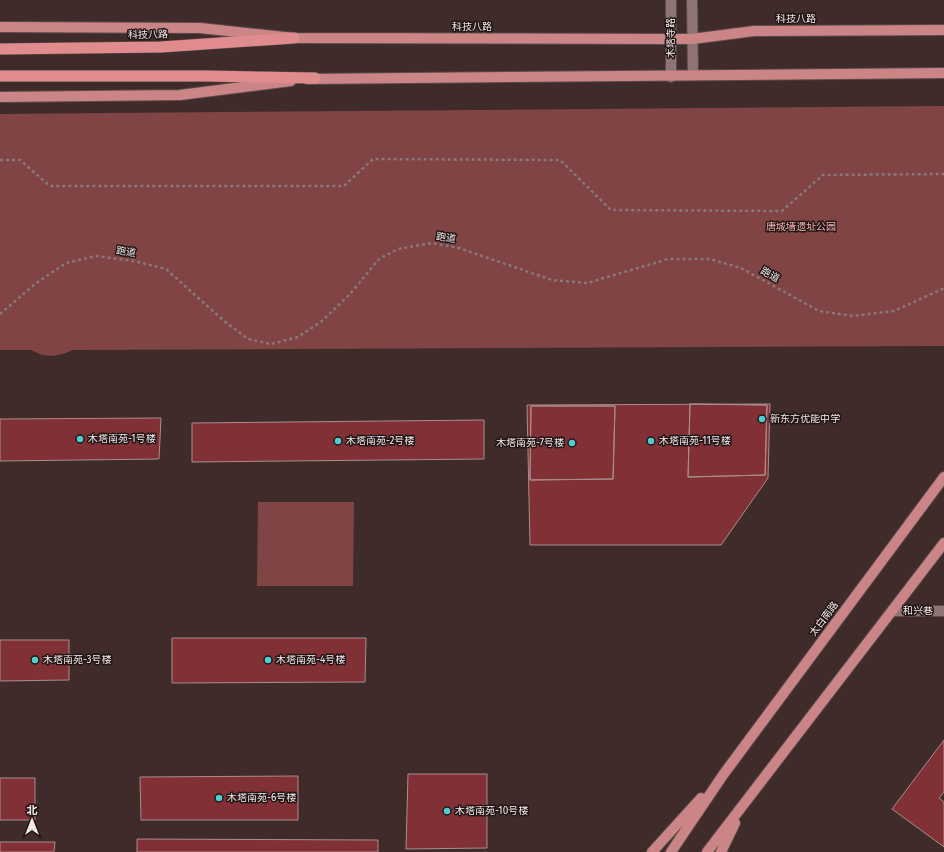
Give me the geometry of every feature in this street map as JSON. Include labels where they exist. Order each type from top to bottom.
[{"type":"highway","name":"科技八路","points":[[0,49],[161,48],[294,38]]},
{"type":"highway","points":[[0,76],[206,76],[315,78]]},
{"type":"main road","points":[[0,27],[200,28],[294,38]]},
{"type":"main road","name":"科技八路","points":[[294,38],[692,39],[754,31],[944,30]]},
{"type":"main road","points":[[0,97],[180,95],[315,78],[671,77],[693,75],[944,73]]},
{"type":"main road","name":"太白南路","points":[[671,852],[723,775],[944,477]]},
{"type":"main road","points":[[707,852],[944,543]]},
{"type":"main road","name":"太白南路","points":[[652,852],[723,775]]},
{"type":"main road","points":[[721,852],[743,807]]},
{"type":"street","name":"木塔寺路","points":[[671,0],[671,77]]},
{"type":"street","points":[[692,0],[693,75]]},
{"type":"street","name":"和兴巷","points":[[893,611],[944,611]]},
{"type":"path","points":[[0,160],[20,160],[50,186],[344,186],[373,159],[560,160],[612,210],[782,211],[824,176],[944,174]]},
{"type":"path","name":"跑道","points":[[0,314],[35,284],[66,263],[96,256],[134,260],[166,269],[224,321],[248,339],[271,344],[298,337],[322,321],[350,294],[379,259],[398,249],[432,243],[459,248],[552,280],[587,283],[668,259],[710,259],[741,268],[819,311],[853,316],[894,312],[944,288]]},
{"type":"green space","name":"唐城墙遗址公园","points":[[944,106],[944,346],[72,350],[54,356],[42,355],[31,350],[0,350],[0,114]]},
{"type":"green space","points":[[258,502],[354,502],[353,586],[257,586]]},
{"type":"building","points":[[690,404],[767,405],[765,475],[688,477]]},
{"type":"building","name":"木塔南苑-11号楼","points":[[690,404],[688,477],[765,475],[767,405],[709,404],[770,404],[768,478],[721,545],[530,545],[527,405]],"holes":[[[531,406],[615,406],[613,479],[530,480]]]},
{"type":"building","name":"木塔南苑-7号楼","points":[[531,406],[615,406],[613,479],[530,480]]},
{"type":"building","name":"木塔南苑-1号楼","points":[[161,418],[159,459],[0,461],[0,419]]},
{"type":"building","name":"木塔南苑-2号楼","points":[[484,420],[484,459],[192,462],[192,423]]},
{"type":"building","name":"木塔南苑-4号楼","points":[[172,638],[366,638],[365,682],[172,683]]},
{"type":"building","name":"木塔南苑-3号楼","points":[[0,640],[69,640],[69,680],[0,681]]},
{"type":"building","points":[[944,740],[944,792],[939,798],[944,802],[944,847],[892,809]]},
{"type":"building","name":"木塔南苑-10号楼","points":[[408,774],[487,774],[487,848],[406,849]]},
{"type":"building","name":"木塔南苑-6号楼","points":[[298,776],[298,820],[141,820],[140,777]]},
{"type":"building","points":[[0,778],[35,778],[35,820],[0,820]]},
{"type":"building","points":[[137,839],[378,840],[378,852],[137,852]]},
{"type":"building","points":[[0,842],[55,842],[54,852],[0,852]]},
{"type":"place","name":"新东方优能中学","points":[[762,419]]},
{"type":"place","name":"木塔南苑-1号楼","points":[[80,439]]},
{"type":"place","name":"木塔南苑-2号楼","points":[[338,441]]},
{"type":"place","name":"木塔南苑-11号楼","points":[[651,441]]},
{"type":"place","name":"木塔南苑-7号楼","points":[[572,443]]},
{"type":"place","name":"木塔南苑-3号楼","points":[[35,660]]},
{"type":"place","name":"木塔南苑-4号楼","points":[[268,660]]},
{"type":"place","name":"木塔南苑-6号楼","points":[[219,798]]},
{"type":"place","name":"木塔南苑-10号楼","points":[[447,811]]}]
